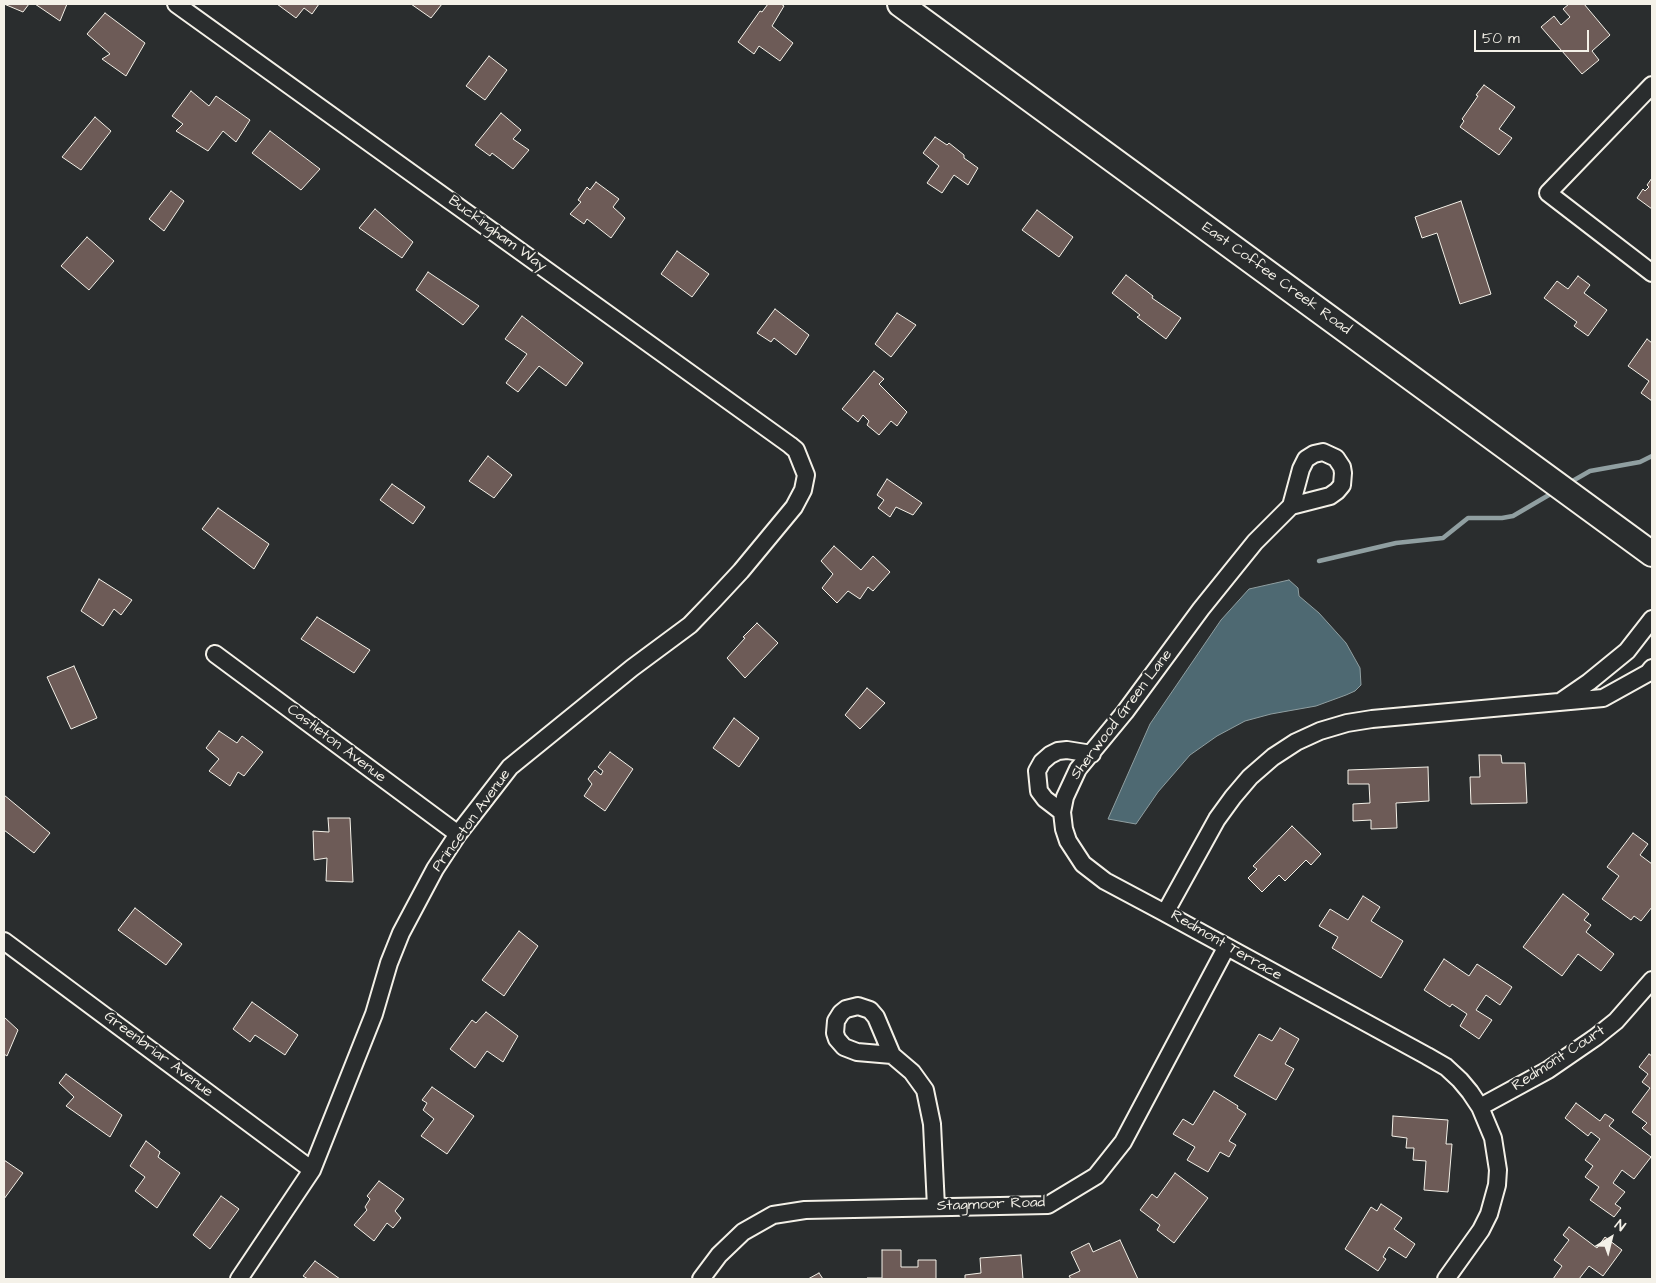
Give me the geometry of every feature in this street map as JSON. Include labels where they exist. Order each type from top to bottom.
[{"type":"street","name":"Buckingham Way","points":[[176,4],[790,445],[796,450],[806,475]]},
{"type":"street","name":"East Coffee Creek Road","points":[[900,4],[1652,554]]},
{"type":"street","points":[[1652,85],[1548,193],[1652,273]]},
{"type":"street","name":"Princeton Avenue","points":[[239,1279],[312,1170],[374,1014],[389,963],[401,933],[435,870],[458,834],[510,767],[632,668],[690,625],[741,571],[794,507],[804,490],[806,475]]},
{"type":"street","name":"Sherwood Green Lane","points":[[1165,913],[1105,881],[1083,864],[1068,841],[1062,812],[1071,783],[1078,769],[1125,712],[1201,609],[1255,542],[1291,506]]},
{"type":"street","name":"Redmont Terrace","points":[[1558,703],[1589,682],[1628,651],[1652,619]]},
{"type":"street","name":"Castleton Avenue","points":[[215,654],[458,834]]},
{"type":"street","name":"Redmont Terrace","points":[[1446,1279],[1481,1230],[1494,1198],[1498,1170],[1493,1138],[1480,1107],[1460,1080],[1446,1068],[1165,913],[1217,818],[1232,797],[1250,777],[1273,757],[1296,742],[1320,731],[1372,719],[1603,698],[1648,673],[1652,668]]},
{"type":"street","points":[[1062,812],[1045,799],[1039,791],[1037,771],[1042,762],[1058,751],[1067,750],[1092,754]]},
{"type":"street","name":"Greenbriar Avenue","points":[[4,941],[312,1170]]},
{"type":"street","name":"Stagmoor Road","points":[[701,1279],[719,1255],[744,1232],[773,1215],[806,1210],[1048,1205],[1096,1176],[1123,1142],[1226,948]]},
{"type":"street","name":"Redmont Court","points":[[1480,1107],[1548,1070],[1596,1037],[1616,1021],[1652,980]]},
{"type":"street","points":[[892,1055],[912,1072],[925,1090],[932,1124],[936,1207]]},
{"type":"water","points":[[1289,580],[1298,588],[1299,596],[1319,613],[1346,643],[1360,668],[1361,685],[1355,691],[1316,706],[1245,721],[1217,736],[1190,755],[1158,792],[1136,824],[1108,819],[1150,724],[1221,620],[1249,589]]},
{"type":"building","points":[[4,4],[29,4],[23,12]]},
{"type":"building","points":[[35,4],[67,4],[60,21]]},
{"type":"building","points":[[277,4],[319,4],[312,14],[304,8],[296,18]]},
{"type":"building","points":[[411,4],[442,4],[431,18]]},
{"type":"building","points":[[768,4],[781,4],[784,6],[772,26],[793,43],[780,61],[759,46],[754,54],[738,42],[760,11],[762,12]]},
{"type":"building","points":[[1569,4],[1584,4],[1610,35],[1592,51],[1599,60],[1582,74],[1541,27],[1554,16],[1561,25],[1570,17],[1563,9]]},
{"type":"building","points":[[105,13],[145,43],[126,76],[102,59],[110,54],[87,34]]},
{"type":"building","points":[[489,56],[507,70],[485,100],[466,86]]},
{"type":"building","points":[[1484,85],[1515,107],[1499,129],[1512,138],[1499,155],[1460,127],[1464,121],[1462,119]]},
{"type":"building","points":[[191,91],[209,106],[216,96],[250,120],[236,142],[223,131],[208,151],[176,131],[183,124],[172,116]]},
{"type":"building","points":[[501,113],[521,130],[513,139],[529,150],[513,169],[492,153],[490,156],[475,145]]},
{"type":"building","points":[[95,117],[111,131],[81,170],[62,157]]},
{"type":"building","points":[[270,131],[320,169],[301,190],[252,153]]},
{"type":"building","points":[[935,137],[947,145],[949,143],[964,155],[964,158],[978,168],[968,185],[954,175],[942,193],[927,183],[939,166],[923,153]]},
{"type":"building","points":[[1652,178],[1652,209],[1637,198],[1643,189],[1645,191],[1649,187],[1647,185]]},
{"type":"building","points":[[596,182],[619,199],[613,207],[625,218],[611,238],[587,219],[584,224],[570,214],[581,202],[578,200],[587,187],[590,190]]},
{"type":"building","points":[[171,191],[184,201],[164,231],[149,219]]},
{"type":"building","points":[[1461,201],[1491,294],[1460,304],[1437,233],[1422,238],[1415,217]]},
{"type":"building","points":[[375,209],[413,242],[402,258],[359,228]]},
{"type":"building","points":[[1037,210],[1073,237],[1059,257],[1022,230]]},
{"type":"building","points":[[87,237],[114,261],[89,290],[61,266]]},
{"type":"building","points":[[677,251],[709,274],[692,297],[661,274]]},
{"type":"building","points":[[428,272],[479,306],[463,325],[416,290]]},
{"type":"building","points":[[1126,275],[1153,296],[1152,298],[1181,318],[1166,339],[1137,317],[1140,315],[1112,293]]},
{"type":"building","points":[[1578,276],[1590,285],[1584,293],[1607,310],[1588,336],[1574,326],[1577,322],[1544,298],[1557,281],[1568,289]]},
{"type":"building","points":[[775,309],[809,335],[796,355],[774,338],[771,342],[757,333]]},
{"type":"building","points":[[897,313],[916,325],[891,357],[875,344]]},
{"type":"building","points":[[522,316],[583,363],[566,386],[539,366],[518,392],[506,383],[527,354],[505,339]]},
{"type":"building","points":[[1647,339],[1652,343],[1652,401],[1641,393],[1649,381],[1628,366]]},
{"type":"building","points":[[874,371],[884,379],[879,384],[907,412],[897,426],[891,421],[879,435],[867,425],[869,421],[863,415],[858,422],[842,409]]},
{"type":"building","points":[[488,456],[512,475],[494,498],[469,481]]},
{"type":"building","points":[[887,479],[922,503],[913,515],[896,507],[890,517],[878,508],[884,500],[877,495]]},
{"type":"building","points":[[392,484],[425,507],[413,524],[380,500]]},
{"type":"building","points":[[218,508],[269,544],[254,569],[202,529]]},
{"type":"building","points":[[834,546],[861,570],[873,556],[890,572],[873,591],[868,587],[860,599],[848,591],[837,603],[822,588],[833,574],[821,561]]},
{"type":"building","points":[[99,579],[132,600],[121,615],[114,609],[103,626],[81,611]]},
{"type":"building","points":[[317,617],[370,650],[354,673],[301,639]]},
{"type":"building","points":[[757,623],[778,643],[745,678],[727,658],[745,638],[743,637]]},
{"type":"building","points":[[74,666],[97,718],[71,729],[47,677]]},
{"type":"building","points":[[867,688],[885,703],[860,729],[845,715]]},
{"type":"building","points":[[734,718],[759,738],[739,767],[713,748]]},
{"type":"building","points":[[219,731],[237,743],[242,736],[263,752],[244,776],[238,772],[230,786],[209,771],[219,759],[206,748]]},
{"type":"building","points":[[610,752],[633,769],[605,811],[584,796],[592,784],[588,779],[595,770],[601,775],[603,771],[598,767]]},
{"type":"building","points":[[1479,755],[1501,755],[1502,763],[1525,763],[1527,803],[1471,804],[1470,777],[1480,777]]},
{"type":"building","points":[[1428,767],[1429,801],[1396,803],[1397,828],[1371,829],[1371,820],[1353,821],[1353,804],[1370,803],[1369,784],[1348,784],[1348,770]]},
{"type":"building","points":[[4,795],[50,833],[34,853],[4,830]]},
{"type":"building","points":[[328,818],[350,818],[353,882],[326,881],[327,858],[314,860],[313,831],[329,832]]},
{"type":"building","points":[[1292,826],[1321,854],[1311,865],[1306,860],[1285,881],[1279,875],[1262,892],[1248,878],[1257,869],[1253,866]]},
{"type":"building","points":[[1633,833],[1648,844],[1640,855],[1652,864],[1652,907],[1641,921],[1634,916],[1631,920],[1602,899],[1619,876],[1607,867]]},
{"type":"building","points":[[1563,894],[1589,914],[1584,920],[1591,925],[1586,932],[1614,954],[1601,971],[1578,954],[1562,976],[1523,947]]},
{"type":"building","points":[[1363,896],[1380,907],[1371,921],[1403,941],[1381,978],[1332,948],[1338,937],[1319,926],[1330,909],[1348,920]]},
{"type":"building","points":[[135,908],[182,944],[166,965],[118,930]]},
{"type":"building","points":[[519,931],[538,946],[504,996],[482,980]]},
{"type":"building","points":[[1444,959],[1469,976],[1477,964],[1512,987],[1500,1005],[1486,995],[1476,1010],[1492,1020],[1479,1039],[1460,1026],[1467,1014],[1452,1004],[1450,1007],[1424,990]]},
{"type":"building","points":[[252,1002],[298,1035],[285,1055],[255,1035],[250,1042],[233,1029]]},
{"type":"building","points":[[486,1012],[518,1036],[503,1062],[487,1051],[475,1068],[450,1049],[472,1020],[476,1023]]},
{"type":"building","points":[[4,1017],[18,1030],[7,1056],[4,1054]]},
{"type":"building","points":[[1280,1028],[1299,1039],[1285,1064],[1294,1069],[1276,1100],[1234,1076],[1259,1034],[1272,1041]]},
{"type":"building","points":[[1649,1054],[1652,1056],[1652,1136],[1642,1128],[1647,1123],[1632,1112],[1650,1088],[1642,1082],[1648,1074],[1639,1067]]},
{"type":"building","points":[[66,1074],[122,1115],[110,1137],[66,1106],[74,1097],[59,1083]]},
{"type":"building","points":[[432,1087],[474,1116],[447,1154],[421,1136],[434,1119],[423,1110],[427,1103],[422,1100]]},
{"type":"building","points":[[1214,1091],[1238,1106],[1237,1108],[1246,1114],[1229,1141],[1236,1145],[1229,1157],[1220,1152],[1208,1172],[1187,1160],[1195,1147],[1173,1134],[1183,1119],[1193,1125]]},
{"type":"building","points":[[1576,1103],[1600,1121],[1605,1114],[1614,1120],[1609,1126],[1651,1157],[1634,1179],[1622,1170],[1613,1183],[1625,1192],[1615,1204],[1621,1208],[1614,1217],[1590,1200],[1599,1187],[1585,1177],[1593,1166],[1585,1160],[1600,1139],[1591,1132],[1588,1136],[1565,1118]]},
{"type":"building","points":[[1393,1116],[1448,1120],[1446,1144],[1452,1144],[1448,1192],[1424,1190],[1426,1161],[1413,1160],[1414,1148],[1406,1148],[1407,1138],[1392,1136]]},
{"type":"building","points":[[146,1141],[160,1152],[158,1157],[180,1173],[157,1208],[135,1191],[145,1177],[130,1166]]},
{"type":"building","points":[[4,1160],[23,1173],[4,1199]]},
{"type":"building","points":[[1175,1173],[1208,1198],[1174,1243],[1157,1230],[1160,1225],[1140,1210],[1152,1194],[1157,1198]]},
{"type":"building","points":[[379,1181],[404,1199],[395,1211],[401,1218],[393,1228],[387,1223],[374,1241],[354,1225],[367,1210],[365,1207],[370,1199],[367,1196]]},
{"type":"building","points":[[221,1196],[239,1209],[210,1249],[193,1235]]},
{"type":"building","points":[[1381,1204],[1402,1218],[1394,1229],[1415,1244],[1406,1258],[1389,1247],[1383,1257],[1386,1259],[1378,1271],[1345,1249],[1371,1207],[1377,1211]]},
{"type":"building","points":[[1569,1227],[1597,1248],[1605,1237],[1622,1250],[1603,1276],[1589,1266],[1579,1279],[1553,1279],[1562,1266],[1554,1260],[1569,1240],[1563,1235]]},
{"type":"building","points":[[1120,1240],[1138,1279],[1071,1279],[1069,1276],[1080,1271],[1071,1252],[1089,1243],[1093,1252]]},
{"type":"building","points":[[882,1250],[901,1250],[901,1267],[918,1267],[918,1260],[936,1260],[936,1279],[867,1279],[882,1278]]},
{"type":"building","points":[[1021,1255],[1023,1279],[965,1279],[965,1275],[981,1273],[980,1258]]},
{"type":"building","points":[[315,1261],[340,1279],[308,1279],[303,1276]]},
{"type":"building","points":[[819,1273],[823,1279],[808,1279]]},
{"type":"waterway","points":[[1569,483],[1590,471],[1640,462],[1652,456]]},
{"type":"waterway","points":[[1319,561],[1396,543],[1443,538],[1468,518],[1502,518],[1513,516],[1554,492]]}]
